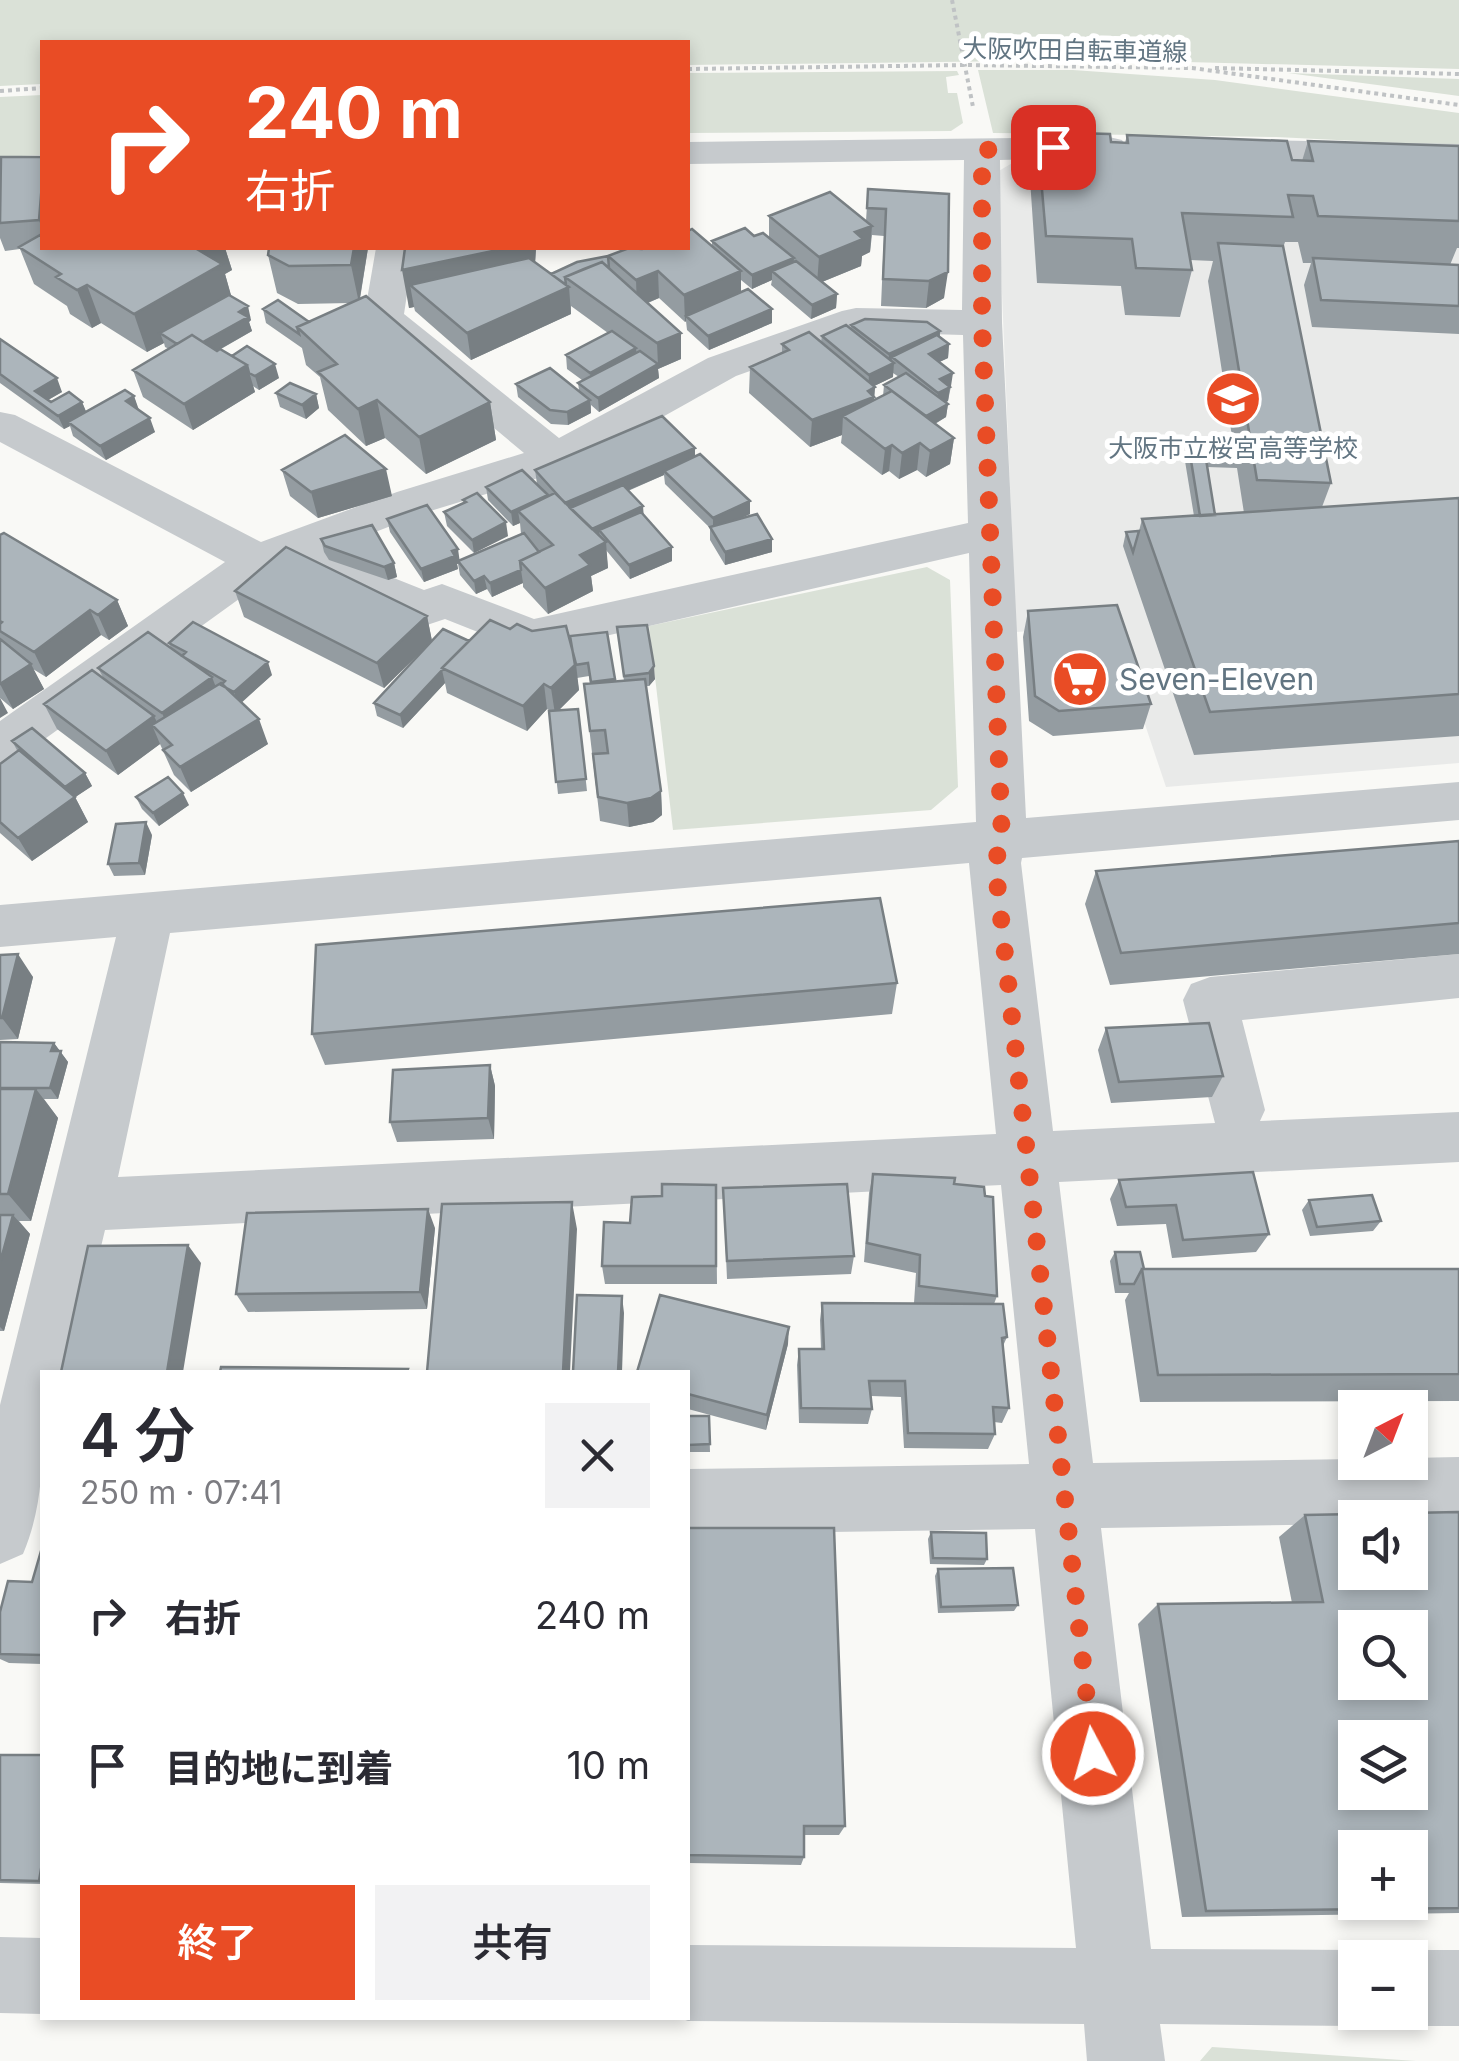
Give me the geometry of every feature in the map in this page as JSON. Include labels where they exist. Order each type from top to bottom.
[{"type":"street","points":[[690,153],[982,150],[1016,146],[1151,149]]},
{"type":"street","points":[[982,150],[982,324],[1002,840],[995,863],[1126,2061]]},
{"type":"street","points":[[1189,150],[1459,155]]},
{"type":"street","points":[[395,250],[384,317],[556,458]]},
{"type":"street","points":[[0,746],[270,555],[412,502],[556,458],[722,367],[856,320],[982,324]]},
{"type":"street","points":[[0,425],[270,555],[427,608],[442,600],[530,636],[992,533]]},
{"type":"street","points":[[0,926],[1459,801]]},
{"type":"street","points":[[47,1370],[148,914]]},
{"type":"street","points":[[1237,1110],[1210,1000],[1459,976]]},
{"type":"street","points":[[82,1205],[1459,1137]]},
{"type":"street","points":[[16,1519],[40,1405]]},
{"type":"street","points":[[690,1502],[1459,1490]]},
{"type":"street","points":[[0,1975],[40,1976]]},
{"type":"street","points":[[690,1983],[1338,1988]]},
{"type":"street","points":[[1428,1988],[1459,1988]]},
{"type":"path","points":[[952,0],[964,65]]},
{"type":"path","name":"大阪吹田自転車道線","points":[[690,69],[964,65],[1192,68],[1459,105]]},
{"type":"path","points":[[1192,68],[1459,74]]},
{"type":"path","points":[[0,91],[40,88]]},
{"type":"shaded area","points":[[0,0],[1459,0],[1459,69],[1111,60],[690,65],[690,40],[40,40],[40,84],[0,86]]},
{"type":"shaded area","points":[[978,70],[1073,70],[1215,80],[1459,113],[1459,146],[1276,137],[993,133]]},
{"type":"shaded area","points":[[957,71],[959,75],[946,77],[948,93],[957,93],[963,123],[951,131],[690,133],[690,73]]},
{"type":"shaded area","points":[[1288,73],[1459,79],[1459,96]]},
{"type":"shaded area","points":[[40,95],[40,155],[0,157],[0,97]]},
{"type":"shaded area","name":"大阪市立桜宮高等学校","points":[[1014,162],[1274,163],[1459,171],[1459,763],[1166,787],[1112,626],[1016,632],[997,172]]},
{"type":"shaded area","points":[[927,567],[950,580],[958,787],[931,810],[673,830],[649,626]]},
{"type":"shaded area","points":[[1212,2047],[1416,2061],[1200,2061]]},
{"type":"building","points":[[1037,132],[1110,134],[1111,142],[1128,143],[1127,135],[1287,141],[1292,160],[1313,161],[1308,141],[1459,146],[1459,221],[1318,216],[1313,196],[1288,195],[1293,217],[1182,213],[1192,270],[1136,268],[1132,239],[1046,236]]},
{"type":"building","points":[[1,157],[40,157],[39,220],[0,223]]},
{"type":"building","points":[[868,189],[949,194],[948,272],[929,281],[883,279],[886,209],[867,208]]},
{"type":"building","points":[[830,192],[872,226],[855,232],[863,239],[819,257],[769,216]]},
{"type":"building","points":[[745,228],[754,236],[763,233],[794,258],[752,275],[712,241]]},
{"type":"building","points":[[690,230],[741,271],[684,295],[658,271],[636,280],[608,256],[624,250],[690,250]]},
{"type":"building","points":[[40,235],[40,250],[198,250],[222,264],[134,314],[87,285],[77,290],[56,277],[61,274],[19,247]]},
{"type":"building","points":[[1218,243],[1283,246],[1331,483],[1257,480]]},
{"type":"building","points":[[269,250],[354,250],[351,265],[289,266],[268,255]]},
{"type":"building","points":[[405,250],[497,250],[402,270]]},
{"type":"building","points":[[608,256],[609,268],[602,262],[584,269],[565,277],[566,285],[551,274],[577,262]]},
{"type":"building","points":[[529,258],[569,287],[467,333],[410,285]]},
{"type":"building","points":[[1313,258],[1459,265],[1459,306],[1321,300]]},
{"type":"building","points":[[796,261],[837,294],[812,305],[772,271]]},
{"type":"building","points":[[602,262],[681,333],[657,343],[565,277]]},
{"type":"building","points":[[748,289],[772,309],[708,336],[686,316]]},
{"type":"building","points":[[229,295],[248,306],[239,312],[248,317],[203,342],[192,335],[177,344],[160,333]]},
{"type":"building","points":[[366,296],[490,402],[419,437],[377,400],[358,409],[318,372],[337,364],[297,327]]},
{"type":"building","points":[[278,300],[309,322],[297,327],[299,334],[263,309]]},
{"type":"building","points":[[865,319],[927,322],[940,331],[889,354],[851,325]]},
{"type":"building","points":[[846,325],[894,363],[869,375],[822,336]]},
{"type":"building","points":[[612,331],[636,348],[590,373],[566,355]]},
{"type":"building","points":[[809,332],[875,387],[868,391],[874,397],[812,420],[750,367],[789,350],[782,344]]},
{"type":"building","points":[[192,335],[247,365],[184,404],[133,370]]},
{"type":"building","points":[[937,335],[949,344],[929,354],[953,373],[940,379],[950,387],[938,393],[892,357]]},
{"type":"building","points":[[0,339],[57,378],[35,391],[51,402],[69,392],[82,402],[58,416],[0,374]]},
{"type":"building","points":[[247,346],[275,364],[255,376],[249,373],[247,365],[232,356]]},
{"type":"building","points":[[640,351],[658,364],[598,398],[578,383]]},
{"type":"building","points":[[550,368],[590,400],[567,412],[550,410],[516,384]]},
{"type":"building","points":[[906,373],[948,404],[926,416],[884,385]]},
{"type":"building","points":[[290,383],[316,394],[302,405],[276,393]]},
{"type":"building","points":[[125,390],[134,396],[126,401],[150,418],[100,446],[68,422]]},
{"type":"building","points":[[892,391],[954,438],[930,451],[920,443],[902,453],[892,445],[885,449],[843,416]]},
{"type":"building","points":[[662,416],[695,448],[565,503],[535,470]]},
{"type":"building","points":[[345,435],[386,469],[311,492],[282,470]]},
{"type":"building","points":[[1188,442],[1239,443],[1241,455],[1205,453],[1215,515],[1200,516]]},
{"type":"building","points":[[700,454],[750,501],[713,518],[664,471]]},
{"type":"building","points":[[522,470],[548,495],[511,512],[486,487]]},
{"type":"building","points":[[623,485],[643,506],[592,529],[570,508]]},
{"type":"building","points":[[477,493],[506,522],[472,540],[444,512]]},
{"type":"building","points":[[555,493],[606,542],[580,555],[590,565],[545,588],[520,561],[553,545],[518,511]]},
{"type":"building","points":[[1459,498],[1459,694],[1210,712],[1142,519]]},
{"type":"building","points":[[427,505],[458,549],[452,551],[455,556],[421,569],[387,519]]},
{"type":"building","points":[[641,512],[672,547],[629,565],[599,530]]},
{"type":"building","points":[[757,514],[772,539],[725,552],[710,527]]},
{"type":"building","points":[[372,525],[394,563],[384,567],[325,546],[321,539]]},
{"type":"building","points":[[1139,531],[1133,552],[1126,532]]},
{"type":"building","points":[[4,533],[117,600],[98,615],[90,610],[34,652],[0,631],[0,535]]},
{"type":"building","points":[[524,533],[539,552],[520,561],[521,570],[490,583],[484,576],[474,581],[458,561]]},
{"type":"building","points":[[286,547],[427,616],[377,663],[235,591]]},
{"type":"building","points":[[1117,605],[1151,704],[1059,711],[1035,696],[1028,611]]},
{"type":"building","points":[[490,620],[510,629],[517,624],[532,631],[566,626],[576,664],[551,688],[544,684],[523,706],[442,668]]},
{"type":"building","points":[[193,622],[268,662],[234,692],[221,685],[225,681],[182,656],[186,652],[169,643]]},
{"type":"building","points":[[647,625],[654,666],[649,673],[624,676],[617,627]]},
{"type":"building","points":[[443,629],[469,641],[400,715],[374,703]]},
{"type":"building","points":[[148,632],[212,677],[162,713],[98,668]]},
{"type":"building","points":[[607,632],[615,679],[591,682],[588,663],[575,665],[570,636]]},
{"type":"building","points":[[0,639],[31,664],[0,684]]},
{"type":"building","points":[[92,670],[154,716],[106,751],[44,704]]},
{"type":"building","points":[[645,679],[661,791],[651,798],[627,803],[598,797],[593,754],[608,753],[605,730],[590,731],[584,684]]},
{"type":"building","points":[[221,683],[259,719],[180,767],[163,750],[172,745],[152,725]]},
{"type":"building","points":[[578,709],[586,779],[556,782],[549,711]]},
{"type":"building","points":[[32,728],[85,773],[65,787],[12,741]]},
{"type":"building","points":[[19,750],[75,797],[18,838],[0,822],[0,764]]},
{"type":"building","points":[[168,777],[183,793],[153,813],[136,797]]},
{"type":"building","points":[[146,822],[139,863],[108,864],[116,824]]},
{"type":"building","points":[[1459,841],[1459,923],[1121,953],[1096,871]]},
{"type":"building","points":[[880,898],[897,983],[312,1034],[316,945]]},
{"type":"building","points":[[18,954],[2,1018],[0,1018],[0,955]]},
{"type":"building","points":[[1209,1023],[1223,1076],[1119,1082],[1106,1028]]},
{"type":"building","points":[[0,1042],[54,1043],[51,1051],[61,1051],[50,1088],[0,1088]]},
{"type":"building","points":[[490,1065],[488,1118],[390,1122],[393,1070]]},
{"type":"building","points":[[0,1089],[36,1089],[8,1194],[0,1194]]},
{"type":"building","points":[[1253,1172],[1269,1234],[1183,1240],[1176,1205],[1126,1207],[1119,1180]]},
{"type":"building","points":[[873,1174],[955,1178],[954,1184],[984,1187],[985,1196],[993,1197],[997,1296],[919,1286],[920,1255],[867,1243]]},
{"type":"building","points":[[662,1184],[716,1185],[716,1266],[602,1266],[604,1222],[630,1223],[632,1197],[662,1196]]},
{"type":"building","points":[[847,1184],[854,1256],[727,1261],[723,1188]]},
{"type":"building","points":[[1372,1195],[1381,1221],[1317,1227],[1309,1200]]},
{"type":"building","points":[[572,1202],[563,1370],[427,1370],[442,1204]]},
{"type":"building","points":[[428,1209],[420,1292],[236,1294],[247,1213]]},
{"type":"building","points":[[0,1215],[13,1215],[0,1263]]},
{"type":"building","points":[[188,1245],[167,1370],[61,1370],[88,1246]]},
{"type":"building","points":[[1115,1252],[1140,1252],[1144,1269],[1134,1284],[1120,1284]]},
{"type":"building","points":[[1142,1269],[1459,1269],[1459,1374],[1158,1375]]},
{"type":"building","points":[[577,1295],[622,1296],[618,1370],[573,1370]]},
{"type":"building","points":[[660,1295],[789,1327],[767,1415],[690,1395],[690,1370],[638,1370]]},
{"type":"building","points":[[822,1303],[1003,1304],[1009,1408],[993,1407],[995,1434],[908,1433],[905,1381],[869,1381],[872,1409],[801,1408],[799,1349],[824,1349]]},
{"type":"building","points":[[221,1367],[408,1369],[408,1370],[220,1370]]},
{"type":"building","points":[[690,1416],[709,1416],[710,1444],[690,1445]]},
{"type":"building","points":[[1459,1512],[1459,1908],[1428,1908],[1428,1830],[1338,1830],[1338,1909],[1206,1911],[1158,1604],[1323,1602],[1305,1515],[1338,1514],[1338,1590],[1428,1590],[1428,1513]]},
{"type":"building","points":[[690,1528],[834,1528],[845,1826],[804,1826],[804,1857],[690,1855]]},
{"type":"building","points":[[931,1532],[986,1533],[987,1559],[933,1558]]},
{"type":"building","points":[[40,1554],[40,1655],[0,1654],[0,1612],[8,1581],[32,1582]]},
{"type":"building","points":[[1013,1568],[1018,1605],[941,1607],[938,1569]]},
{"type":"building","points":[[0,1755],[40,1755],[39,1881],[0,1880]]},
{"type":"place","name":"大阪市立桜宮高等学校","points":[[1233,399]]},
{"type":"place","name":"Seven-Eleven","points":[[1080,679]]},
{"type":"route","points":[[1053,147],[982,150],[982,324],[1002,840],[995,863],[1093,1754]]}]
